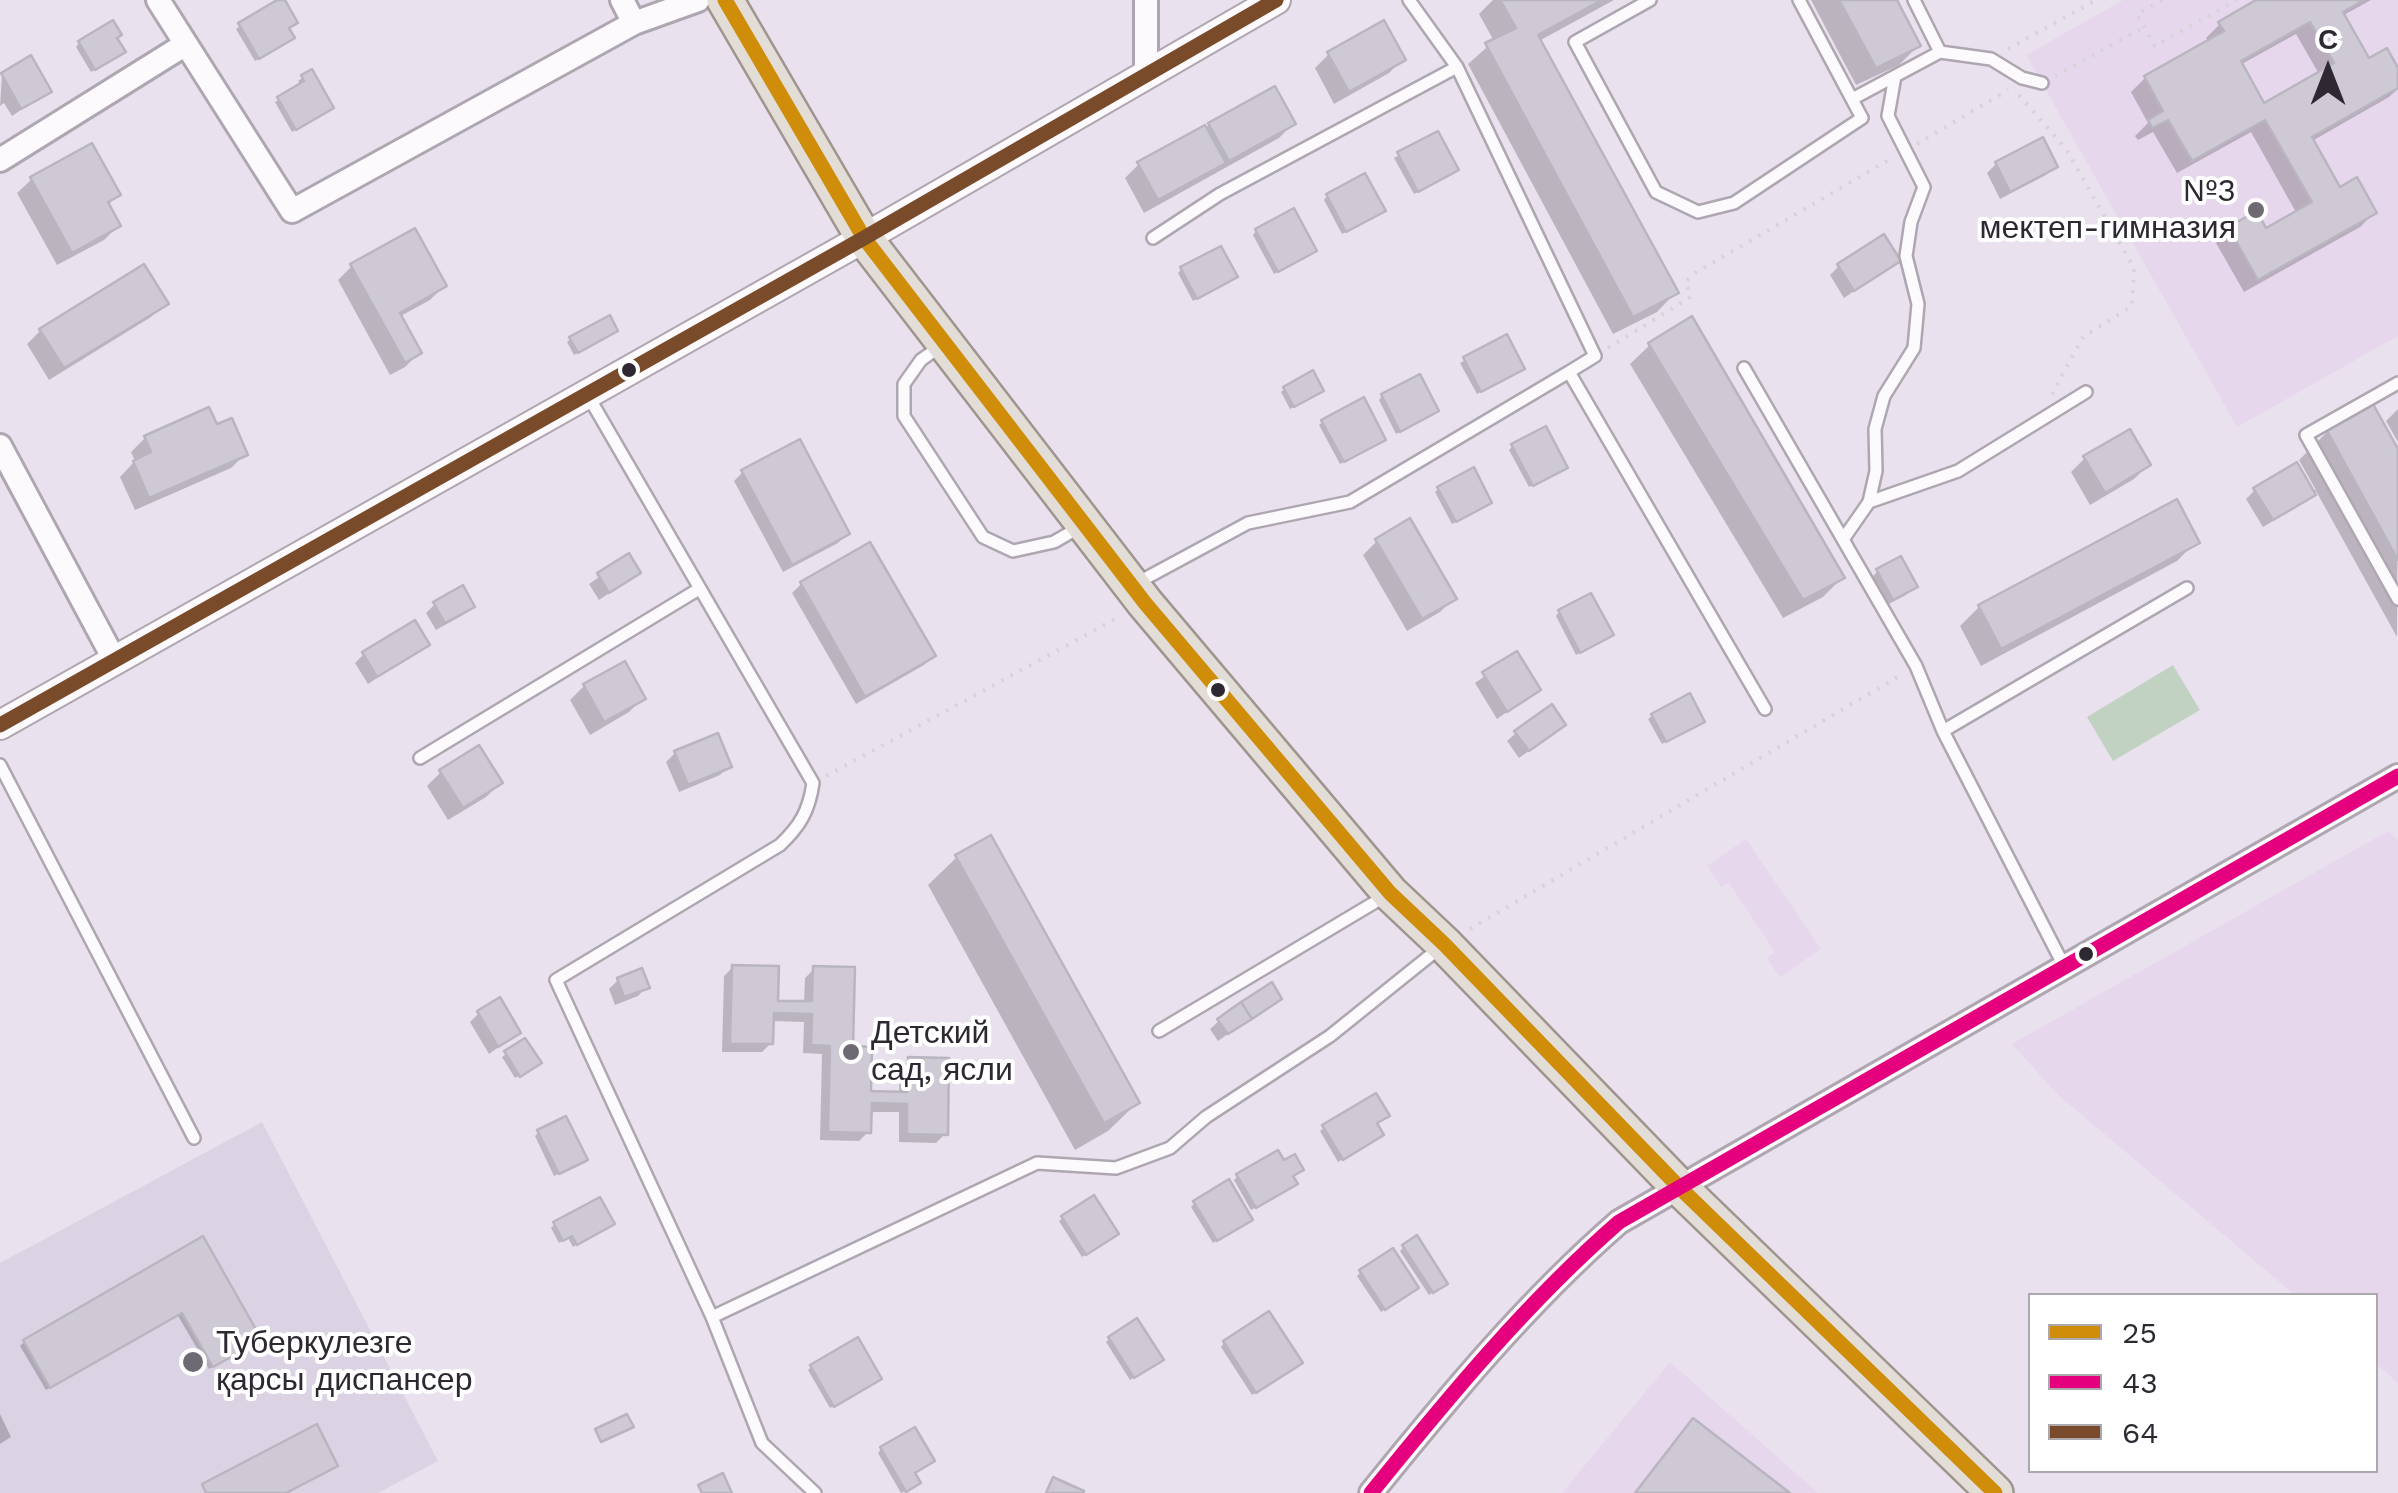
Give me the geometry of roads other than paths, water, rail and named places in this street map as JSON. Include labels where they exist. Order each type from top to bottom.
[{"type":"main road","points":[[725,0],[864,238],[1138,595],[1390,893],[1679,1186],[1995,1493]]},
{"type":"street","points":[[158,0],[292,210],[634,23],[698,0]]},
{"type":"street","points":[[622,0],[634,23]]},
{"type":"street","points":[[1146,0],[1146,73]]},
{"type":"street","points":[[0,726],[864,238],[1276,0]]},
{"type":"street","points":[[0,160],[186,44]]},
{"type":"street","points":[[0,446],[116,660]]},
{"type":"street","points":[[1370,1493],[1425,1426],[1590,1248],[1619,1222],[2398,776]]},
{"type":"lane","points":[[1138,595],[1248,522],[1350,502],[1595,356],[1457,66],[1409,0]]},
{"type":"lane","points":[[1650,0],[1575,42],[1656,192],[1698,212],[1734,203],[1862,118],[1799,0]]},
{"type":"lane","points":[[1914,0],[1940,52]]},
{"type":"lane","points":[[1854,98],[1940,52],[1991,59],[2022,78],[2042,83]]},
{"type":"lane","points":[[1154,238],[1220,194],[1457,66]]},
{"type":"lane","points":[[1844,538],[1870,502],[1876,472],[1875,428],[1884,396],[1914,348],[1918,304],[1906,256],[1924,187],[1888,116],[1895,76]]},
{"type":"lane","points":[[944,343],[921,360],[904,384],[904,416],[983,537],[1013,551],[1054,542],[1084,525]]},
{"type":"lane","points":[[1744,368],[1916,666],[1943,731],[2065,968]]},
{"type":"lane","points":[[1569,372],[1764,709]]},
{"type":"lane","points":[[2398,383],[2306,435],[2398,600]]},
{"type":"lane","points":[[1870,502],[1958,472],[2086,392]]},
{"type":"lane","points":[[587,394],[813,784],[810,804],[800,826],[780,845],[556,980],[712,1317],[762,1443],[815,1493]]},
{"type":"lane","points":[[1943,731],[2187,588]]},
{"type":"lane","points":[[420,758],[699,589]]},
{"type":"lane","points":[[0,765],[194,1138]]},
{"type":"lane","points":[[1159,1030],[1390,893]]},
{"type":"lane","points":[[712,1317],[1037,1163],[1116,1168],[1170,1148],[1206,1117],[1330,1036],[1444,944]]},
{"type":"place","name":"№3 мектеп-гимназия","points":[[2256,210]]},
{"type":"place","name":"Детский сад, ясли","points":[[851,1052]]},
{"type":"place","name":"Туберкулезге қарсы диспансер","points":[[193,1362]]}]
